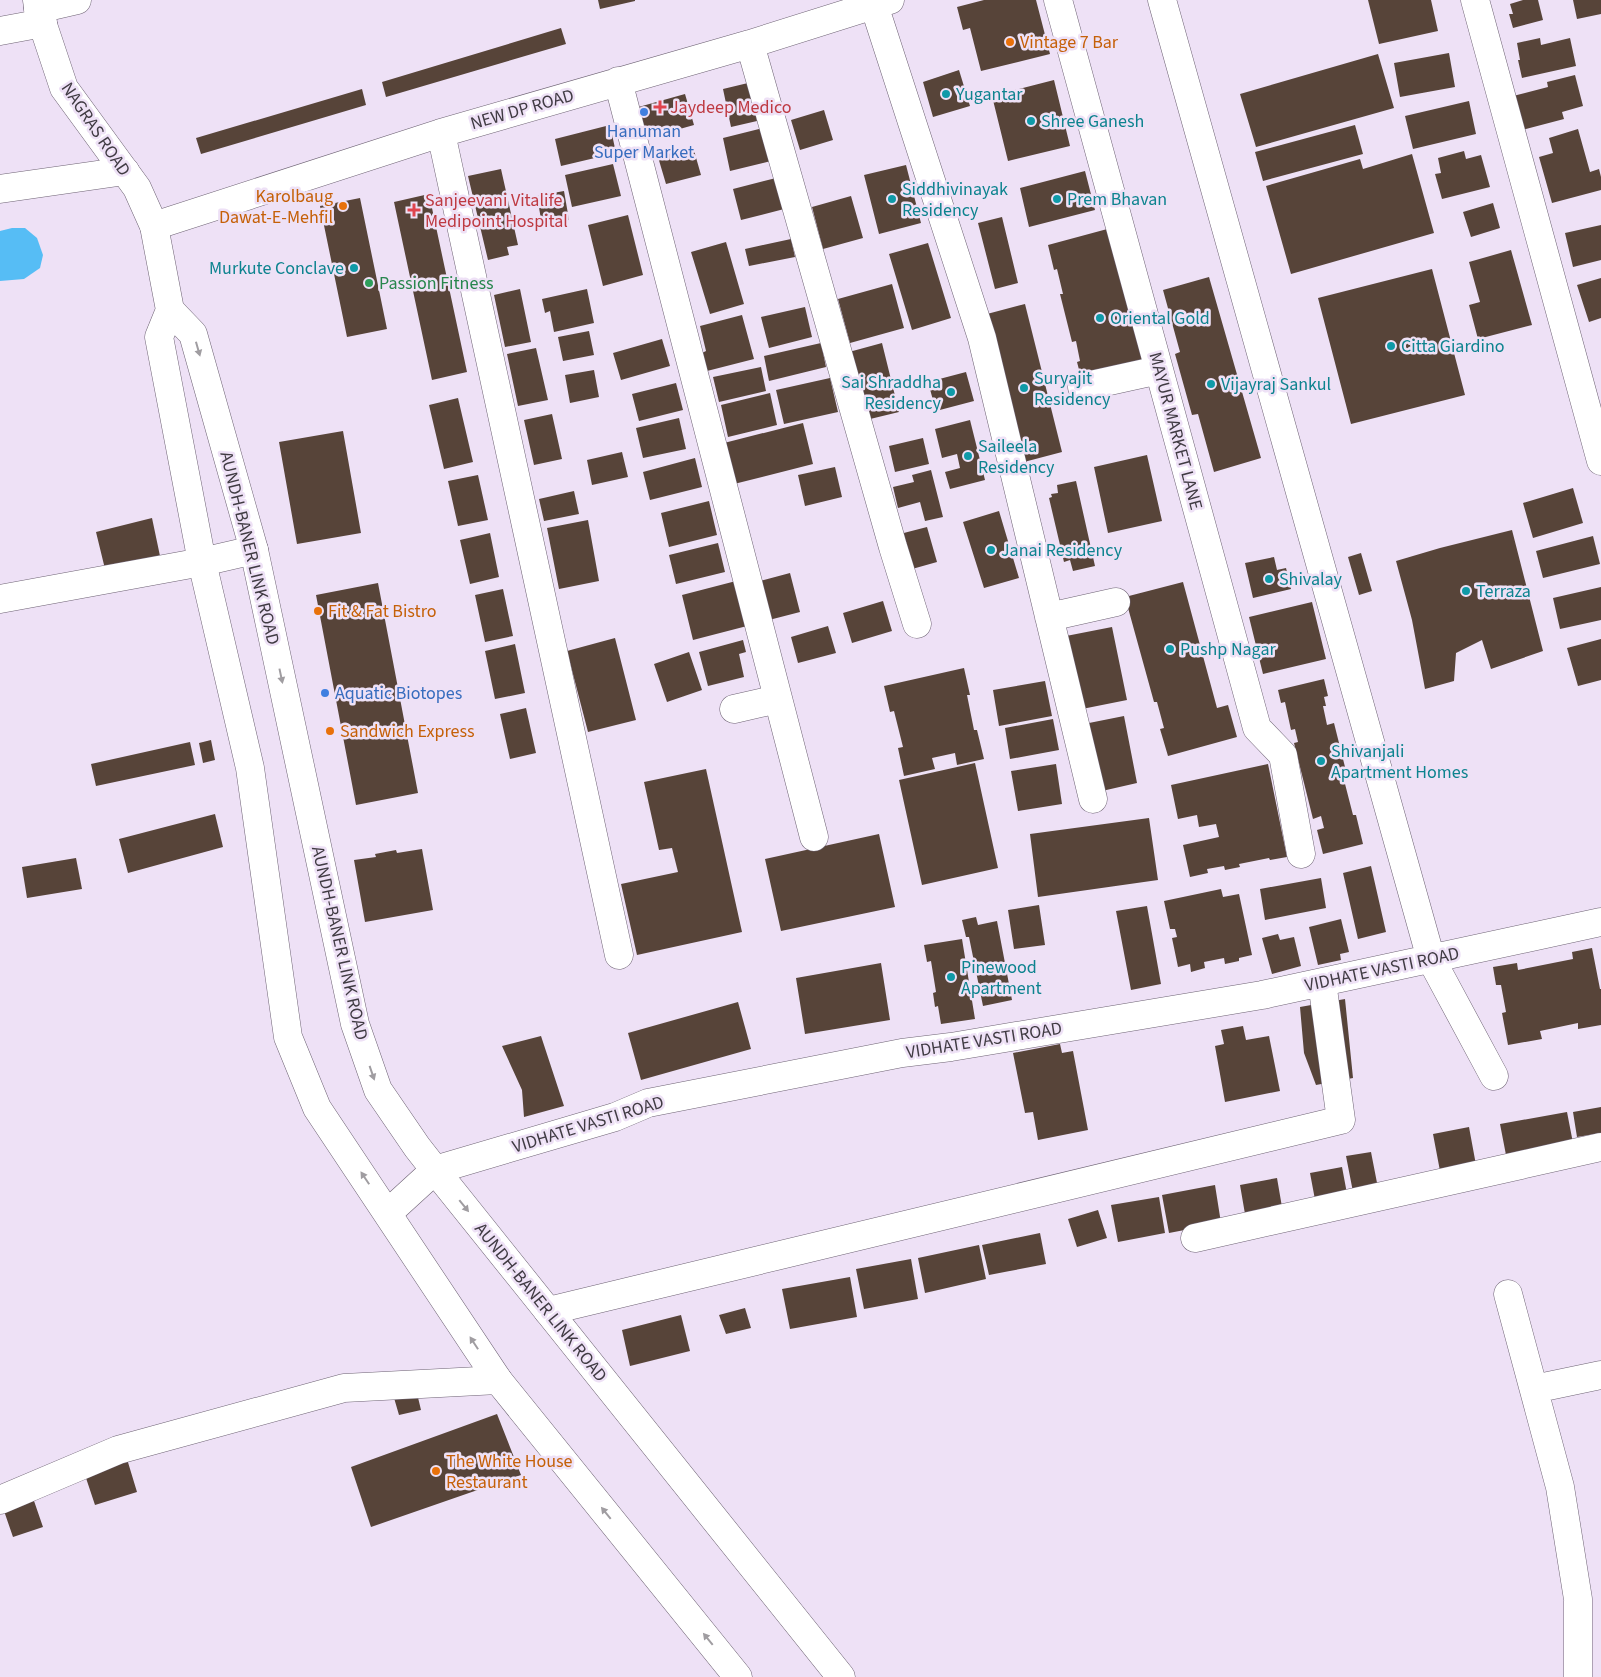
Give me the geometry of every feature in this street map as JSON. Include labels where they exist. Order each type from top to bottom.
[{"type":"street","points":[[0,21],[39,12],[77,0]]},
{"type":"street","name":"MAYUR MARKET LANE","points":[[1058,0],[1256,728],[1283,755],[1301,854]]},
{"type":"street","points":[[1162,0],[1431,959],[1494,1076]]},
{"type":"street","points":[[1474,0],[1601,461]]},
{"type":"street","points":[[883,3],[982,338],[1093,799]]},
{"type":"street","name":"NEW DP ROAD","points":[[154,226],[442,133],[750,44],[883,3]]},
{"type":"street","points":[[0,31],[39,12]]},
{"type":"street","name":"NAGRAS ROAD","points":[[39,12],[64,88],[137,188],[154,226]]},
{"type":"street","points":[[750,44],[893,547],[917,624]]},
{"type":"street","points":[[618,81],[814,837]]},
{"type":"street","points":[[442,133],[619,956]]},
{"type":"street","points":[[0,189],[125,171]]},
{"type":"street","points":[[154,226],[170,310],[159,337],[202,562],[250,768],[288,1037],[317,1108],[498,1380],[738,1677]]},
{"type":"street","name":"AUNDH-BANER LINK ROAD","points":[[170,310],[193,334],[254,550],[355,1024],[378,1090],[417,1148],[841,1677]]},
{"type":"street","points":[[1082,387],[1159,370]]},
{"type":"street","points":[[0,599],[202,562],[254,550]]},
{"type":"street","points":[[1049,617],[1116,602]]},
{"type":"street","points":[[734,709],[778,699]]},
{"type":"street","name":"VIDHATE VASTI ROAD","points":[[388,1213],[435,1170],[615,1117],[648,1103],[902,1053],[951,1047],[1262,995],[1601,922]]},
{"type":"street","points":[[548,1311],[1341,1120],[1322,982]]},
{"type":"street","points":[[1195,1238],[1601,1147]]},
{"type":"street","points":[[1508,1294],[1560,1487],[1578,1599],[1578,1677]]},
{"type":"street","points":[[1534,1389],[1601,1375]]},
{"type":"street","points":[[0,1500],[118,1450],[344,1388],[498,1380]]},
{"type":"water","points":[[12,228],[25,228],[37,238],[43,255],[40,268],[24,279],[0,281],[0,231]]},
{"type":"building","points":[[598,0],[635,0],[635,1],[600,9]]},
{"type":"building","name":"Vintage 7 Bar","points":[[984,0],[1036,0],[1050,54],[981,71],[970,28],[963,30],[957,7]]},
{"type":"building","points":[[1368,0],[1431,0],[1438,31],[1379,44]]},
{"type":"building","points":[[1523,0],[1538,0],[1543,20],[1513,28],[1509,14],[1513,14],[1510,4]]},
{"type":"building","points":[[1573,0],[1601,0],[1601,14],[1577,19]]},
{"type":"building","points":[[561,28],[566,44],[386,97],[382,82]]},
{"type":"building","points":[[1540,38],[1541,45],[1570,38],[1576,66],[1522,78],[1517,43]]},
{"type":"building","points":[[1449,53],[1455,87],[1400,97],[1394,63]]},
{"type":"building","points":[[1378,54],[1394,108],[1256,147],[1240,94]]},
{"type":"building","name":"Yugantar","points":[[959,70],[970,106],[933,117],[923,82]]},
{"type":"building","points":[[1575,75],[1583,106],[1562,112],[1564,119],[1522,130],[1513,96],[1548,87],[1547,82]]},
{"type":"building","name":"Shree Ganesh","points":[[1054,80],[1070,146],[1008,161],[992,96]]},
{"type":"building","points":[[748,83],[757,121],[731,127],[723,89]]},
{"type":"building","points":[[362,89],[366,105],[201,154],[196,138]]},
{"type":"building","points":[[685,94],[694,125],[644,139],[635,108]]},
{"type":"building","points":[[1469,101],[1476,134],[1413,149],[1405,116]]},
{"type":"building","points":[[824,110],[833,140],[800,150],[791,120]]},
{"type":"building","points":[[610,125],[616,153],[561,166],[555,139]]},
{"type":"building","points":[[1355,125],[1363,154],[1263,181],[1255,152]]},
{"type":"building","points":[[763,128],[771,161],[730,171],[723,138]]},
{"type":"building","points":[[1578,129],[1590,172],[1599,169],[1601,190],[1552,203],[1539,157],[1553,153],[1549,138]]},
{"type":"building","points":[[693,147],[701,175],[666,184],[658,157]]},
{"type":"building","points":[[1464,151],[1466,159],[1481,155],[1490,187],[1442,199],[1435,174],[1441,173],[1438,158]]},
{"type":"building","points":[[1412,154],[1434,233],[1291,274],[1266,186],[1360,159],[1363,169]]},
{"type":"building","points":[[613,164],[621,196],[572,207],[565,175]]},
{"type":"building","name":"Siddhivinayak Residency","points":[[906,165],[921,223],[879,234],[864,175]]},
{"type":"building","points":[[501,169],[518,245],[507,247],[509,255],[488,260],[468,176]]},
{"type":"building","name":"Prem Bhavan","points":[[1085,171],[1095,210],[1029,227],[1020,188]]},
{"type":"building","points":[[780,177],[788,208],[741,220],[733,189]]},
{"type":"building","points":[[564,191],[569,220],[542,225],[537,196]]},
{"type":"building","points":[[429,194],[467,372],[432,380],[394,202]]},
{"type":"building","points":[[851,196],[863,238],[823,249],[812,207]]},
{"type":"building","name":"Murkute Conclave","points":[[360,198],[387,329],[347,337],[320,206]]},
{"type":"building","points":[[1493,203],[1500,228],[1471,237],[1463,212]]},
{"type":"building","points":[[628,215],[643,275],[603,286],[588,225]]},
{"type":"building","points":[[1002,217],[1018,283],[995,289],[978,223]]},
{"type":"building","points":[[1601,225],[1601,260],[1573,267],[1565,233]]},
{"type":"building","name":"Oriental Gold","points":[[1111,228],[1149,369],[1083,385],[1077,362],[1080,361],[1076,341],[1072,342],[1060,294],[1063,294],[1057,269],[1054,270],[1048,245]]},
{"type":"building","points":[[791,239],[795,257],[749,266],[745,249]]},
{"type":"building","points":[[726,242],[744,304],[710,314],[691,252]]},
{"type":"building","points":[[928,243],[951,318],[912,330],[889,254]]},
{"type":"building","points":[[1511,250],[1532,325],[1478,339],[1469,305],[1480,302],[1469,262]]},
{"type":"building","name":"Citta Giardino","points":[[1432,269],[1465,395],[1351,424],[1318,298]]},
{"type":"building","name":"Vijayraj Sankul","points":[[1209,277],[1261,458],[1214,472],[1198,414],[1192,415],[1175,354],[1180,352],[1163,290]]},
{"type":"building","points":[[1601,278],[1601,318],[1589,322],[1577,285]]},
{"type":"building","points":[[892,284],[904,328],[850,343],[838,299]]},
{"type":"building","points":[[520,289],[531,342],[505,347],[494,295]]},
{"type":"building","points":[[587,289],[594,323],[554,332],[550,311],[545,313],[542,299]]},
{"type":"building","name":"Suryajit Residency","points":[[1025,304],[1062,452],[1024,462],[987,314]]},
{"type":"building","points":[[805,307],[812,337],[769,348],[761,317]]},
{"type":"building","points":[[742,315],[754,359],[707,371],[702,353],[706,351],[700,326]]},
{"type":"building","points":[[589,331],[594,355],[563,361],[558,337]]},
{"type":"building","points":[[662,339],[670,366],[621,380],[613,353]]},
{"type":"building","points":[[821,343],[826,367],[769,381],[764,356]]},
{"type":"building","points":[[882,343],[899,412],[866,420],[849,352]]},
{"type":"building","points":[[536,348],[548,400],[518,406],[507,354]]},
{"type":"building","points":[[761,367],[766,391],[719,402],[713,377]]},
{"type":"building","points":[[594,370],[599,397],[570,403],[565,375]]},
{"type":"building","name":"Sai Shraddha Residency","points":[[966,372],[974,401],[936,411],[928,382]]},
{"type":"building","points":[[830,378],[838,412],[784,424],[776,390]]},
{"type":"building","points":[[676,383],[683,410],[639,421],[632,394]]},
{"type":"building","points":[[770,393],[777,425],[728,437],[721,405]]},
{"type":"building","points":[[458,398],[473,462],[444,469],[429,405]]},
{"type":"building","points":[[552,414],[562,459],[534,465],[524,420]]},
{"type":"building","points":[[679,418],[686,449],[643,458],[636,428]]},
{"type":"building","name":"Saileela Residency","points":[[970,420],[985,480],[950,489],[945,472],[960,468],[957,454],[942,458],[935,429]]},
{"type":"building","points":[[803,423],[813,464],[734,484],[724,443]]},
{"type":"building","points":[[343,431],[361,533],[297,544],[279,442]]},
{"type":"building","points":[[923,438],[929,464],[895,472],[889,446]]},
{"type":"building","points":[[622,452],[628,477],[592,485],[587,460]]},
{"type":"building","points":[[1147,455],[1162,521],[1108,533],[1094,467]]},
{"type":"building","points":[[695,458],[702,487],[650,500],[643,472]]},
{"type":"building","points":[[835,467],[842,497],[805,506],[798,475]]},
{"type":"building","points":[[931,470],[943,517],[925,521],[920,502],[898,508],[893,487],[914,482],[912,475]]},
{"type":"building","points":[[478,475],[488,520],[458,526],[448,481]]},
{"type":"building","points":[[1076,481],[1095,566],[1073,571],[1070,560],[1064,562],[1049,498],[1052,497],[1051,494],[1058,493],[1057,485]]},
{"type":"building","points":[[1573,488],[1583,523],[1533,538],[1523,503]]},
{"type":"building","points":[[574,491],[579,514],[544,521],[539,499]]},
{"type":"building","points":[[709,501],[717,535],[669,547],[661,513]]},
{"type":"building","name":"Janai Residency","points":[[999,511],[1019,578],[984,588],[963,522]]},
{"type":"building","points":[[152,518],[160,556],[105,569],[96,532]]},
{"type":"building","points":[[588,520],[599,581],[559,589],[547,528]]},
{"type":"building","points":[[927,527],[937,562],[905,571],[896,535]]},
{"type":"building","name":"Terraza","points":[[1512,530],[1543,651],[1491,669],[1482,640],[1456,653],[1454,681],[1425,689],[1412,620],[1396,561]]},
{"type":"building","points":[[490,533],[499,577],[470,584],[460,540]]},
{"type":"building","points":[[1593,536],[1600,564],[1543,578],[1536,551]]},
{"type":"building","points":[[718,543],[725,572],[676,584],[669,555]]},
{"type":"building","points":[[1361,553],[1372,591],[1359,595],[1348,557]]},
{"type":"building","name":"Shivalay","points":[[1274,557],[1277,570],[1286,568],[1291,589],[1253,598],[1245,563]]},
{"type":"building","points":[[790,573],[800,612],[769,620],[760,581]]},
{"type":"building","points":[[736,581],[747,626],[693,640],[682,595]]},
{"type":"building","name":"Pushp Nagar","points":[[1183,582],[1217,708],[1228,705],[1237,737],[1168,756],[1160,729],[1164,728],[1157,702],[1154,702],[1125,597]]},
{"type":"building","points":[[378,583],[418,793],[356,805],[316,595]]},
{"type":"building","points":[[1601,587],[1601,620],[1560,629],[1553,598]]},
{"type":"building","points":[[503,589],[513,636],[485,642],[475,595]]},
{"type":"building","points":[[883,601],[892,631],[852,643],[843,613]]},
{"type":"building","points":[[1312,602],[1326,659],[1263,674],[1249,617]]},
{"type":"building","points":[[828,626],[836,653],[798,663],[791,637]]},
{"type":"building","points":[[1112,627],[1127,700],[1077,710],[1061,637]]},
{"type":"building","points":[[615,638],[636,720],[588,732],[567,651]]},
{"type":"building","points":[[1601,639],[1601,680],[1578,686],[1567,648]]},
{"type":"building","points":[[743,640],[746,652],[739,654],[744,677],[708,686],[699,652]]},
{"type":"building","points":[[515,644],[525,693],[495,699],[485,651]]},
{"type":"building","points":[[689,652],[702,690],[667,702],[654,664]]},
{"type":"building","points":[[964,668],[970,695],[967,695],[974,730],[977,730],[984,759],[957,765],[955,753],[932,758],[935,769],[904,776],[898,748],[903,747],[894,711],[890,712],[884,686]]},
{"type":"building","name":"Shivanjali Apartment Homes","points":[[1324,679],[1328,696],[1324,697],[1326,706],[1323,706],[1327,725],[1334,723],[1348,779],[1344,780],[1353,815],[1356,815],[1363,844],[1323,854],[1317,830],[1324,828],[1321,816],[1313,819],[1294,743],[1298,742],[1295,729],[1291,730],[1285,702],[1281,703],[1278,690]]},
{"type":"building","points":[[1045,681],[1052,716],[999,726],[993,690]]},
{"type":"building","points":[[526,708],[536,753],[510,759],[500,714]]},
{"type":"building","points":[[1124,716],[1137,783],[1102,791],[1089,723]]},
{"type":"building","points":[[1053,719],[1059,750],[1010,759],[1005,728]]},
{"type":"building","points":[[211,740],[215,760],[203,763],[199,743]]},
{"type":"building","points":[[190,742],[195,765],[96,786],[91,764]]},
{"type":"building","points":[[975,763],[998,868],[922,885],[899,780]]},
{"type":"building","points":[[1056,764],[1062,804],[1018,811],[1011,771]]},
{"type":"building","points":[[1268,764],[1287,857],[1270,860],[1269,858],[1239,864],[1240,867],[1225,870],[1224,866],[1207,869],[1208,873],[1190,877],[1183,845],[1219,837],[1216,824],[1199,827],[1197,815],[1178,819],[1171,785]]},
{"type":"building","points":[[706,769],[742,932],[637,955],[621,884],[678,872],[672,848],[659,850],[644,782]]},
{"type":"building","points":[[215,814],[223,847],[128,873],[119,839]]},
{"type":"building","points":[[1149,818],[1158,880],[1038,897],[1030,834]]},
{"type":"building","points":[[879,834],[895,907],[781,931],[765,859]]},
{"type":"building","points":[[422,849],[433,910],[365,922],[354,860],[376,857],[375,854],[396,850],[397,853]]},
{"type":"building","points":[[76,858],[82,889],[27,898],[22,867]]},
{"type":"building","points":[[1371,866],[1386,932],[1358,939],[1343,873]]},
{"type":"building","points":[[1321,878],[1326,908],[1265,920],[1260,889]]},
{"type":"building","points":[[1221,889],[1223,897],[1239,894],[1252,955],[1239,958],[1239,961],[1225,964],[1224,958],[1204,962],[1205,968],[1191,972],[1190,964],[1178,967],[1172,938],[1177,937],[1175,929],[1170,929],[1164,901]]},
{"type":"building","points":[[1039,905],[1045,945],[1014,949],[1008,910]]},
{"type":"building","points":[[1147,906],[1161,984],[1131,990],[1116,911]]},
{"type":"building","points":[[976,917],[978,925],[997,921],[1012,1000],[983,1006],[969,937],[966,937],[962,920]]},
{"type":"building","points":[[1341,919],[1349,952],[1340,954],[1341,960],[1318,965],[1309,927]]},
{"type":"building","points":[[1278,934],[1280,940],[1294,937],[1301,966],[1272,974],[1262,938]]},
{"type":"building","name":"Pinewood Apartment","points":[[962,939],[975,1019],[941,1024],[938,1006],[935,1007],[933,993],[936,992],[931,961],[927,962],[924,945]]},
{"type":"building","points":[[1592,948],[1601,989],[1601,1025],[1578,1029],[1578,1023],[1540,1031],[1542,1039],[1508,1045],[1502,1013],[1506,1012],[1501,985],[1496,985],[1493,967],[1517,963],[1518,970],[1573,959],[1572,952]]},
{"type":"building","points":[[881,963],[890,1020],[805,1034],[796,978]]},
{"type":"building","points":[[1345,999],[1353,1078],[1316,1085],[1304,1053],[1300,1007]]},
{"type":"building","points":[[738,1002],[751,1049],[641,1080],[628,1033]]},
{"type":"building","points":[[1243,1026],[1246,1040],[1269,1036],[1280,1091],[1225,1102],[1215,1046],[1224,1044],[1221,1030]]},
{"type":"building","points":[[541,1036],[564,1106],[524,1117],[522,1090],[502,1046]]},
{"type":"building","points":[[1060,1044],[1062,1053],[1073,1051],[1088,1130],[1038,1140],[1033,1112],[1025,1113],[1013,1053]]},
{"type":"building","points":[[1601,1107],[1601,1133],[1577,1137],[1573,1112]]},
{"type":"building","points":[[1567,1112],[1573,1143],[1506,1155],[1500,1124]]},
{"type":"building","points":[[1469,1127],[1476,1165],[1440,1171],[1433,1134]]},
{"type":"building","points":[[1371,1152],[1378,1188],[1353,1192],[1346,1156]]},
{"type":"building","points":[[1342,1167],[1348,1199],[1316,1205],[1310,1173]]},
{"type":"building","points":[[1277,1178],[1282,1207],[1245,1214],[1240,1185]]},
{"type":"building","points":[[1215,1185],[1221,1223],[1169,1233],[1162,1195]]},
{"type":"building","points":[[1159,1197],[1165,1233],[1118,1242],[1111,1205]]},
{"type":"building","points":[[1098,1210],[1107,1238],[1077,1247],[1068,1219]]},
{"type":"building","points":[[1040,1233],[1046,1264],[989,1275],[982,1245]]},
{"type":"building","points":[[979,1245],[986,1279],[925,1293],[918,1258]]},
{"type":"building","points":[[911,1259],[918,1299],[864,1309],[856,1269]]},
{"type":"building","points":[[850,1277],[857,1317],[790,1329],[782,1289]]},
{"type":"building","points":[[745,1308],[751,1328],[726,1334],[719,1315]]},
{"type":"building","points":[[681,1315],[690,1351],[630,1366],[622,1330]]},
{"type":"building","points":[[415,1385],[421,1410],[399,1415],[392,1391]]},
{"type":"building","name":"The White House Restaurant","points":[[497,1414],[521,1475],[371,1527],[351,1467]]},
{"type":"building","points":[[127,1459],[137,1492],[95,1505],[84,1472]]},
{"type":"building","points":[[33,1498],[43,1527],[13,1537],[3,1508]]},
{"type":"place","name":"Vintage 7 Bar","points":[[1010,42]]},
{"type":"place","name":"Yugantar","points":[[946,94]]},
{"type":"place","name":"Jaydeep Medico","points":[[660,107]]},
{"type":"place","name":"Hanuman Super Market","points":[[644,112]]},
{"type":"place","name":"Shree Ganesh","points":[[1031,121]]},
{"type":"place","name":"Siddhivinayak Residency","points":[[892,199]]},
{"type":"place","name":"Prem Bhavan","points":[[1057,199]]},
{"type":"place","name":"Karolbaug Dawat-E-Mehfil","points":[[343,206]]},
{"type":"place","name":"Sanjeevani Vitalife Medipoint Hospital","points":[[414,210]]},
{"type":"place","name":"Murkute Conclave","points":[[354,268]]},
{"type":"place","name":"Passion Fitness","points":[[369,283]]},
{"type":"place","name":"Oriental Gold","points":[[1100,318]]},
{"type":"place","name":"Citta Giardino","points":[[1391,346]]},
{"type":"place","name":"Vijayraj Sankul","points":[[1211,384]]},
{"type":"place","name":"Suryajit Residency","points":[[1024,388]]},
{"type":"place","name":"Sai Shraddha Residency","points":[[951,392]]},
{"type":"place","name":"Saileela Residency","points":[[968,456]]},
{"type":"place","name":"Janai Residency","points":[[991,550]]},
{"type":"place","name":"Shivalay","points":[[1269,579]]},
{"type":"place","name":"Terraza","points":[[1466,591]]},
{"type":"place","name":"Fit & Fat Bistro","points":[[318,611]]},
{"type":"place","name":"Pushp Nagar","points":[[1170,649]]},
{"type":"place","name":"Aquatic Biotopes","points":[[325,693]]},
{"type":"place","name":"Sandwich Express","points":[[330,731]]},
{"type":"place","name":"Shivanjali Apartment Homes","points":[[1321,761]]},
{"type":"place","name":"Pinewood Apartment","points":[[951,977]]},
{"type":"place","name":"The White House Restaurant","points":[[436,1471]]}]
